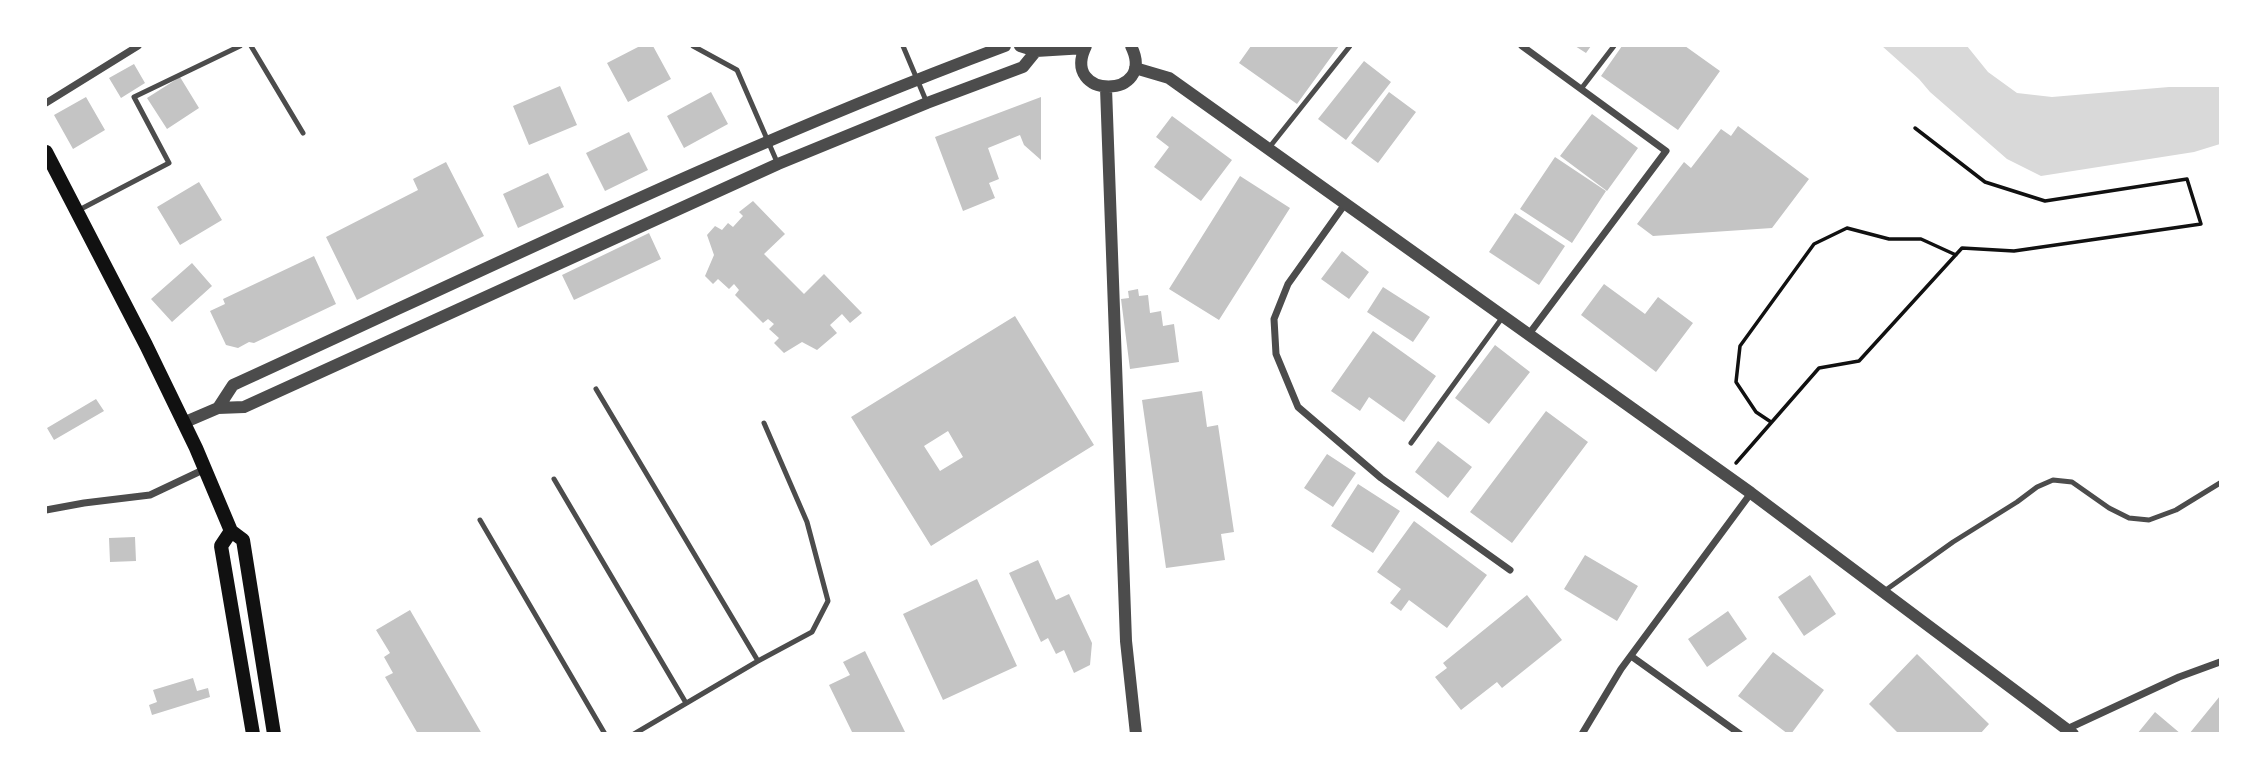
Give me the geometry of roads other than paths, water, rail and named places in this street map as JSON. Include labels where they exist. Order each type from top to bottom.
[{"type":"main road","points":[[46,152],[146,345],[205,469],[231,531],[243,540],[274,733]]},
{"type":"main road","points":[[231,531],[221,546],[253,733]]},
{"type":"street","points":[[46,103],[138,46]]},
{"type":"street","points":[[218,408],[233,385],[767,141],[917,79],[1006,46]]},
{"type":"street","points":[[1020,46],[1036,51],[1085,47],[1081,65],[1084,75],[1092,83],[1106,88],[1122,85],[1130,77],[1135,68],[1136,57],[1131,46]]},
{"type":"street","points":[[1522,46],[1666,151],[1529,334]]},
{"type":"street","points":[[183,423],[218,408],[244,407],[778,164],[1023,67],[1036,51]]},
{"type":"street","points":[[1135,68],[1169,78],[1751,493],[2070,731],[2179,677],[2221,662]]},
{"type":"street","points":[[1106,88],[1126,641],[1136,733]]},
{"type":"street","points":[[1345,204],[1288,284],[1274,318],[1276,354],[1298,407],[1381,478],[1510,570]]},
{"type":"street","points":[[46,510],[150,495],[205,469]]},
{"type":"street","points":[[1582,733],[1631,656],[1751,493]]},
{"type":"street","points":[[1631,656],[1740,733]]},
{"type":"lane","points":[[77,212],[169,163],[134,97],[240,46]]},
{"type":"lane","points":[[251,46],[303,133]]},
{"type":"lane","points":[[693,46],[737,70],[778,164]]},
{"type":"lane","points":[[903,46],[927,103]]},
{"type":"lane","points":[[1268,149],[1350,46]]},
{"type":"lane","points":[[1581,89],[1614,46]]},
{"type":"lane","points":[[1411,443],[1504,316]]},
{"type":"lane","points":[[596,389],[758,661]]},
{"type":"lane","points":[[635,733],[812,632],[828,601],[807,522],[765,423]]},
{"type":"lane","points":[[554,479],[685,704]]},
{"type":"lane","points":[[1883,592],[2036,487],[2053,480],[2072,482],[2109,508],[2129,518],[2149,520],[2176,510],[2221,483]]},
{"type":"lane","points":[[480,520],[605,733]]}]
